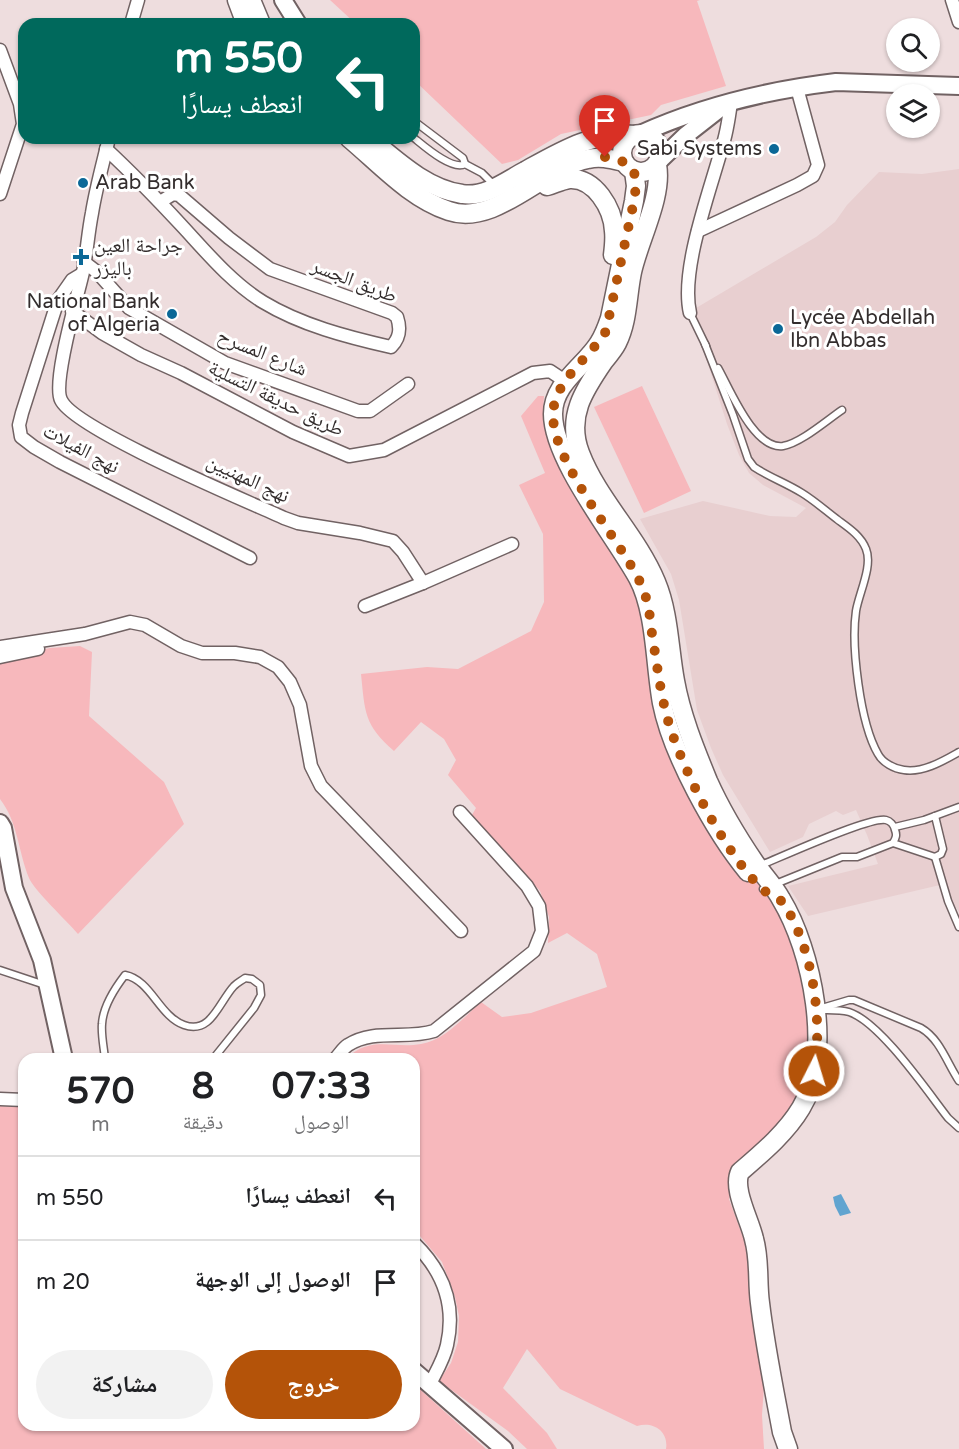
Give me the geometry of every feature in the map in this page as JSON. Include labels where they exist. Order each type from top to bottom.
[{"type":"main road","points":[[237,0],[244,18]]},
{"type":"main road","points":[[251,0],[258,18]]},
{"type":"main road","points":[[378,144],[416,174],[446,190],[464,195],[484,193],[588,139],[620,133],[652,137],[657,142],[661,154],[658,163],[658,188],[632,272],[625,321],[617,345],[580,400],[575,412],[575,439],[596,486],[643,557],[657,584],[665,617],[678,699],[684,717],[709,783],[752,869]]},
{"type":"main road","points":[[638,134],[628,139],[623,145],[622,154],[636,186],[606,331],[598,345],[566,381],[556,398],[553,413],[555,437],[573,472],[645,592],[663,705],[673,736],[704,803],[728,846],[783,902],[797,930],[807,961],[816,1010],[817,1053],[810,1089],[801,1108],[784,1130],[740,1172],[737,1179],[757,1248],[760,1302],[782,1432],[788,1449]]},
{"type":"main road","points":[[356,144],[413,192],[452,212],[464,214],[478,213],[496,206],[584,159],[605,157],[647,172],[658,163]]},
{"type":"main road","points":[[533,186],[547,186],[568,179],[576,179],[594,189],[603,198],[614,231],[613,264],[616,280]]},
{"type":"street","points":[[133,18],[138,0]]},
{"type":"street","points":[[274,0],[285,18]]},
{"type":"street","points":[[283,0],[294,18]]},
{"type":"street","points":[[952,0],[959,22]]},
{"type":"street","points":[[0,50],[18,99]]},
{"type":"street","points":[[638,134],[670,120],[731,102],[836,82],[959,86]]},
{"type":"street","points":[[698,231],[813,176],[818,165],[796,88]]},
{"type":"street","points":[[658,163],[686,135],[731,102]]},
{"type":"street","points":[[690,313],[687,289],[698,231],[723,144],[731,102]]},
{"type":"street","points":[[0,194],[18,139]]},
{"type":"street","points":[[72,311],[83,268],[92,211],[107,144]]},
{"type":"street","name":"طريق الجسر","points":[[107,144],[160,202],[226,273],[260,300],[293,318],[373,343],[391,347],[398,340],[400,326],[398,317],[392,313],[270,269],[229,238],[179,195],[173,194],[160,202]]},
{"type":"street","name":"شارع المسرح","points":[[83,268],[97,272],[129,308],[225,363],[358,411],[370,411],[408,384]]},
{"type":"street","name":"نهج الفيلات","points":[[83,268],[58,300],[22,413],[19,425],[21,437],[60,462],[250,558]]},
{"type":"street","name":"طريق حديقة التسلية","points":[[72,311],[102,333],[141,355],[181,373],[294,432],[349,456],[384,450],[533,373],[550,371],[566,381]]},
{"type":"street","name":"نهج المهنيين","points":[[72,311],[59,392],[61,401],[71,411],[104,434],[284,518],[298,523],[360,532],[393,541],[423,583]]},
{"type":"street","points":[[364,606],[513,544]]},
{"type":"street","points":[[0,657],[50,646],[130,622],[145,625],[181,646],[202,652],[235,653],[260,657],[278,667],[290,682],[300,705],[310,766],[321,786],[461,931]]},
{"type":"street","points":[[0,647],[85,634]]},
{"type":"street","points":[[341,1053],[348,1045],[374,1036],[423,1035],[434,1031],[534,951],[542,931],[539,906],[527,886],[460,812]]},
{"type":"street","points":[[0,823],[3,828],[14,888],[42,960],[63,1053]]},
{"type":"street","points":[[0,1099],[18,1100]]},
{"type":"street","points":[[420,1250],[442,1278],[450,1310],[447,1345],[430,1384]]},
{"type":"street","points":[[420,1376],[504,1449]]},
{"type":"lane","points":[[420,126],[463,158],[465,164]]},
{"type":"lane","points":[[420,142],[446,161],[457,166],[465,164],[482,173],[496,187]]},
{"type":"lane","points":[[690,313],[750,425],[761,439],[772,445],[783,446],[795,441],[842,410]]},
{"type":"lane","points":[[705,344],[748,459],[754,467],[813,500],[853,531],[862,540],[867,551],[868,560],[856,610],[855,637],[861,700],[870,737],[879,756],[891,766],[903,770],[920,770],[959,752]]},
{"type":"lane","points":[[895,828],[959,807]]},
{"type":"lane","points":[[767,887],[842,857],[857,856],[893,843],[935,857],[942,854],[943,849],[935,816]]},
{"type":"lane","points":[[752,869],[848,829],[884,819],[895,828],[896,837],[893,843]]},
{"type":"lane","points":[[935,857],[948,901],[959,927]]},
{"type":"lane","points":[[0,970],[48,986]]},
{"type":"lane","points":[[104,1053],[102,1023],[108,1005],[125,975],[135,977],[165,1013],[184,1025],[199,1027],[209,1022],[234,986],[245,978],[252,979],[260,985],[261,995],[254,1008],[218,1053]]},
{"type":"lane","points":[[816,1010],[854,1000],[921,1028],[936,1040],[959,1081]]},
{"type":"lane","points":[[816,1010],[848,1012],[870,1024],[948,1118],[959,1128]]},
{"type":"shaded area","points":[[330,0],[700,0],[697,1],[726,86],[661,105],[651,115],[561,134],[518,160],[502,164],[420,86],[420,18],[350,18]]},
{"type":"shaded area","points":[[959,169],[959,912],[940,885],[808,916],[788,886],[878,864],[867,835],[856,810],[843,815],[836,811],[809,824],[803,837],[770,852],[723,775],[711,748],[697,710],[679,600],[671,574],[640,519],[703,501],[770,516],[796,517],[806,508],[763,485],[749,473],[727,424],[691,311],[816,237],[835,222],[847,205],[879,172],[922,174]]},
{"type":"shaded area","points":[[642,386],[691,491],[644,513],[594,407]]},
{"type":"shaded area","points":[[538,396],[544,396],[543,414],[549,432],[636,578],[749,873],[775,905],[792,935],[807,978],[813,1045],[800,1100],[737,1179],[729,1199],[744,1240],[767,1344],[762,1415],[764,1449],[666,1449],[665,1437],[654,1426],[637,1426],[560,1389],[527,1349],[503,1388],[547,1433],[557,1449],[527,1449],[508,1431],[439,1381],[451,1363],[458,1342],[459,1316],[455,1297],[442,1262],[420,1236],[420,1053],[354,1053],[373,1045],[411,1045],[430,1042],[453,1028],[481,1002],[502,1017],[531,1013],[607,987],[597,954],[567,933],[548,943],[549,917],[540,891],[472,815],[476,808],[448,775],[456,760],[444,739],[421,722],[394,751],[371,725],[365,708],[361,674],[427,667],[458,669],[531,631],[544,602],[543,534],[519,485],[545,473],[521,416]]},
{"type":"shaded area","points":[[80,646],[92,652],[89,716],[164,782],[184,824],[78,934],[29,878],[11,817],[0,799],[0,659],[50,648]]},
{"type":"shaded area","points":[[0,1106],[18,1107],[18,1431],[420,1431],[420,1389],[486,1449],[0,1449]]},
{"type":"water","points":[[841,1194],[851,1213],[840,1216],[833,1197]]},
{"type":"place","name":"Sabi Systems","points":[[774,149]]},
{"type":"place","name":"Arab Bank","points":[[83,183]]},
{"type":"place","name":"جراحة العين باليزر","points":[[81,257]]},
{"type":"place","name":"National Bank of Algeria","points":[[172,314]]},
{"type":"place","name":"Lycée Abdellah Ibn Abbas","points":[[778,329]]},
{"type":"route","points":[[605,157],[624,162],[634,171],[636,186],[634,201],[606,331],[598,345],[566,381],[556,398],[553,413],[555,437],[573,472],[645,592],[663,705],[685,766],[728,846],[763,889],[783,902],[797,930],[814,990],[817,1053],[814,1071]]}]
